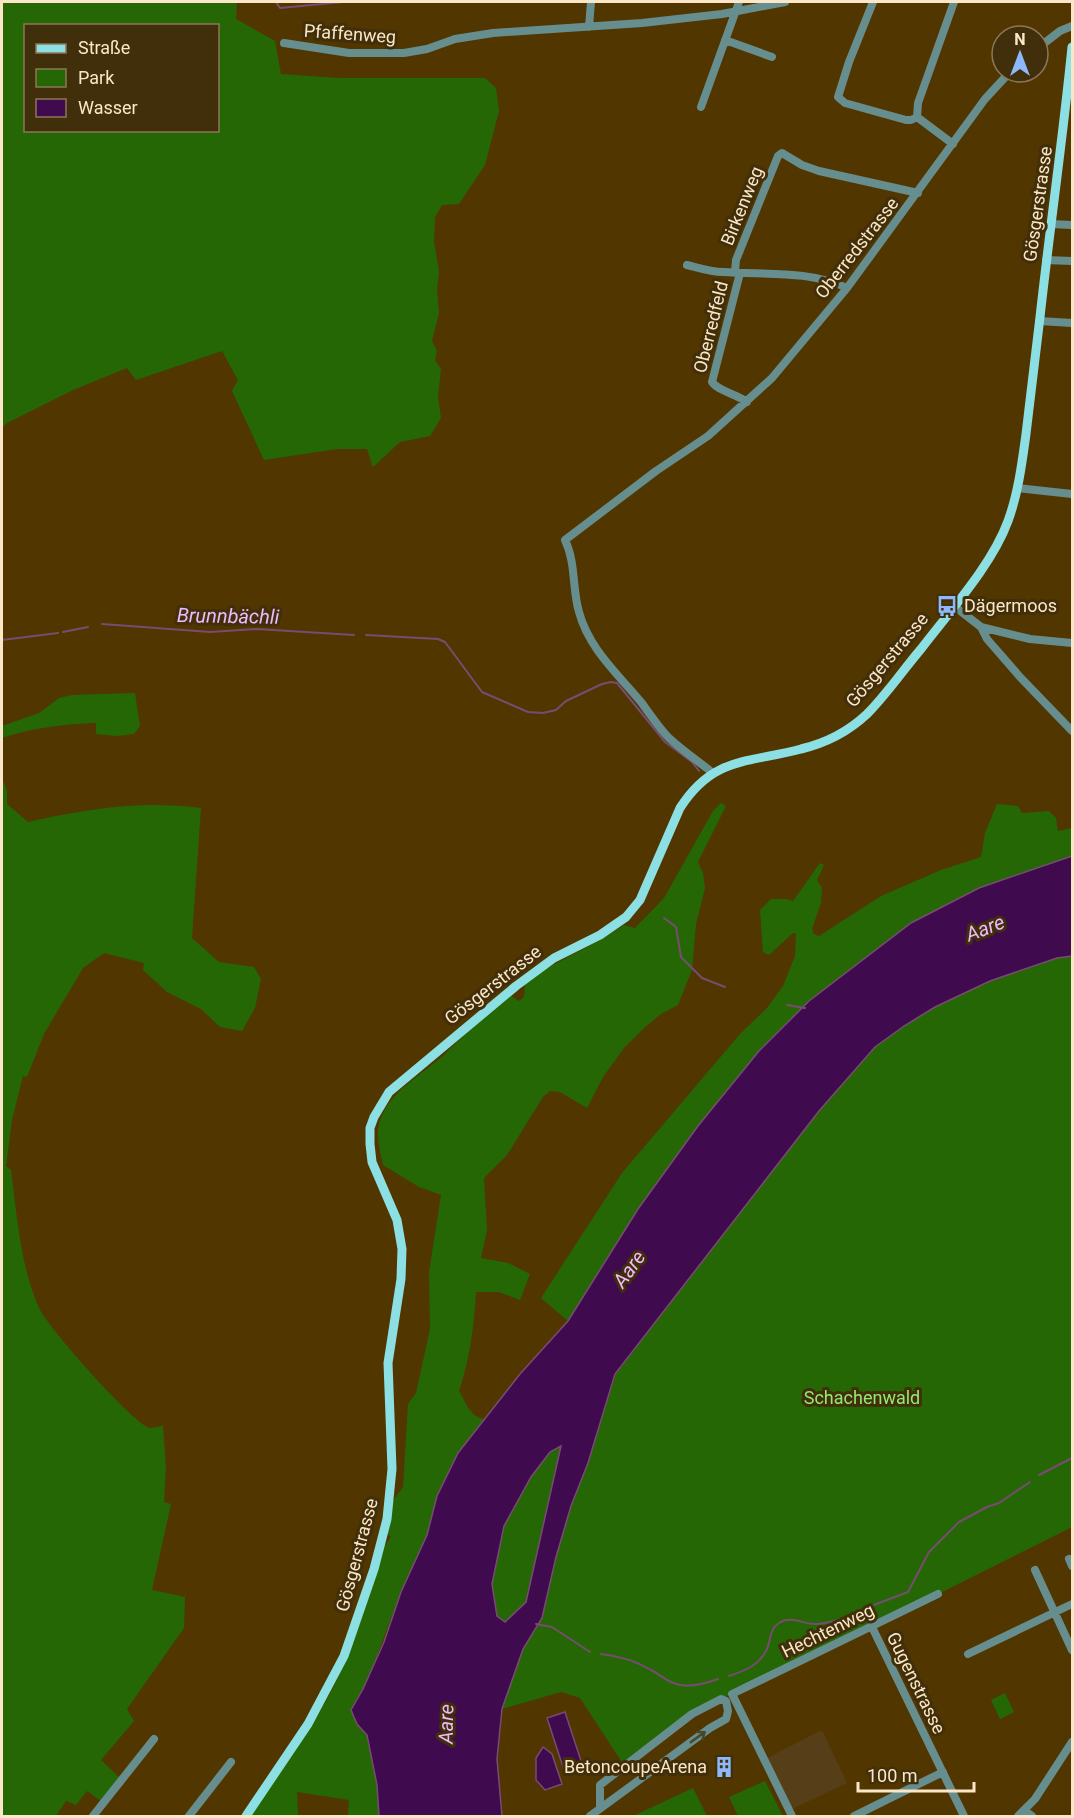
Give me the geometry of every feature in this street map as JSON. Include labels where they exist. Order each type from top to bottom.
[{"type":"main road","name":"Gösgerstrasse","points":[[246,1816],[308,1724],[331,1684],[355,1628],[382,1538],[389,1503],[392,1457],[388,1363],[401,1279],[402,1249],[397,1220],[372,1162],[369,1144],[370,1128],[374,1117],[383,1098],[389,1092],[516,986],[554,958],[600,935],[626,917],[640,900],[680,808],[695,787],[712,773],[735,763],[815,745],[840,734],[873,707],[954,606],[993,553],[1009,520],[1017,488],[1029,415],[1050,224],[1064,136],[1072,47]]},
{"type":"street","points":[[589,27],[591,2]]},
{"type":"street","points":[[701,107],[739,2]]},
{"type":"street","name":"Pfaffenweg","points":[[284,43],[349,52],[404,53],[427,49],[455,39],[493,33],[589,27],[734,12],[785,2]]},
{"type":"street","points":[[873,2],[838,97],[845,103],[906,120],[917,117]]},
{"type":"street","points":[[917,117],[918,103],[954,2]]},
{"type":"street","points":[[1050,39],[1072,26]]},
{"type":"street","points":[[725,40],[772,57]]},
{"type":"street","name":"Oberredstrasse","points":[[712,773],[668,737],[606,663],[586,630],[578,611],[572,560],[565,540],[656,471],[701,441],[772,378],[847,288],[999,84]]},
{"type":"street","points":[[917,117],[953,144]]},
{"type":"street","name":"Birkenweg","points":[[737,272],[736,260],[778,156],[782,153],[802,165],[819,171],[918,194]]},
{"type":"street","points":[[1050,224],[1072,225]]},
{"type":"street","points":[[1046,260],[1072,261]]},
{"type":"street","points":[[687,266],[714,272],[797,275],[835,283],[847,288]]},
{"type":"street","name":"Oberredfeld","points":[[737,272],[712,380],[713,385],[717,388],[736,394],[747,402]]},
{"type":"street","points":[[1039,321],[1072,323]]},
{"type":"street","points":[[1017,488],[1072,494]]},
{"type":"street","points":[[954,606],[981,627],[1030,639],[1072,643]]},
{"type":"street","points":[[981,627],[987,639],[1020,677],[1072,731]]},
{"type":"street","points":[[1035,1570],[1072,1650]]},
{"type":"street","name":"Hechtenweg","points":[[792,1816],[732,1694],[938,1594]]},
{"type":"street","points":[[968,1654],[1072,1604]]},
{"type":"street","name":"Gugenstrasse","points":[[872,1627],[964,1816]]},
{"type":"street","points":[[590,1816],[710,1728],[726,1719],[728,1711],[726,1701],[721,1699],[693,1714],[600,1785],[600,1808]]},
{"type":"street","points":[[93,1816],[154,1739]]},
{"type":"street","points":[[1025,1815],[1072,1742]]},
{"type":"street","points":[[189,1816],[231,1762]]},
{"type":"street","points":[[854,1816],[943,1772]]},
{"type":"shaded area","points":[[822,1730],[847,1783],[790,1810],[767,1758]]},
{"type":"green space","points":[[2,2],[237,2],[236,19],[275,41],[281,74],[339,78],[485,78],[496,88],[499,111],[485,165],[459,204],[442,205],[435,217],[434,242],[439,271],[437,290],[439,313],[432,341],[437,351],[435,360],[441,369],[438,397],[441,418],[430,436],[400,442],[373,467],[367,449],[337,449],[264,460],[232,391],[238,380],[222,351],[136,380],[127,368],[73,390],[7,423],[2,428]]},
{"type":"green space","points":[[135,693],[140,726],[134,734],[117,736],[96,734],[96,723],[49,727],[2,738],[2,726],[39,713],[59,698],[72,695]]},
{"type":"green space","points":[[2,778],[7,791],[7,804],[28,822],[71,813],[136,805],[201,808],[192,938],[219,962],[254,967],[261,979],[255,1008],[242,1031],[220,1027],[201,1009],[167,992],[143,970],[144,963],[104,953],[83,968],[44,1034],[27,1077],[23,1076],[12,1120],[6,1166],[11,1170],[27,1274],[39,1308],[73,1353],[127,1410],[150,1428],[163,1426],[166,1467],[164,1502],[171,1504],[152,1590],[185,1597],[184,1628],[127,1709],[134,1721],[101,1760],[119,1777],[101,1801],[87,1791],[76,1805],[66,1801],[56,1816],[2,1816]]},
{"type":"green space","points":[[721,803],[726,806],[698,862],[703,873],[705,888],[696,924],[692,970],[678,1005],[661,1014],[624,1048],[603,1077],[587,1108],[560,1092],[550,1091],[543,1097],[507,1155],[484,1178],[487,1230],[481,1258],[508,1263],[530,1274],[520,1300],[499,1292],[476,1292],[471,1342],[459,1391],[472,1413],[485,1419],[458,1453],[437,1496],[427,1535],[401,1592],[372,1669],[356,1699],[357,1724],[367,1735],[377,1785],[379,1816],[348,1816],[349,1800],[297,1792],[298,1816],[250,1816],[308,1731],[338,1677],[357,1630],[383,1548],[391,1537],[387,1533],[392,1502],[403,1487],[408,1404],[416,1393],[430,1329],[429,1272],[441,1195],[419,1187],[383,1165],[378,1134],[384,1112],[390,1101],[408,1083],[439,1059],[510,995],[519,1001],[524,997],[525,983],[624,925],[635,928],[664,898],[713,811]]},
{"type":"green space","points":[[997,804],[1018,806],[1022,813],[1049,811],[1056,818],[1058,831],[1072,828],[1072,856],[979,888],[911,923],[809,1002],[759,1051],[698,1126],[638,1209],[568,1321],[541,1298],[622,1173],[740,1034],[767,1008],[783,986],[795,956],[796,933],[793,933],[769,955],[763,952],[760,910],[771,899],[793,901],[820,863],[824,865],[817,880],[822,888],[821,903],[812,929],[814,934],[819,936],[881,896],[941,870],[981,857],[985,833]]},
{"type":"green space","name":"Schachenwald","points":[[1072,956],[1072,1527],[872,1627],[704,1707],[623,1764],[580,1698],[561,1692],[502,1709],[523,1649],[542,1618],[571,1506],[588,1463],[616,1374],[819,1111],[875,1047],[935,1007],[990,981],[1057,958]]},
{"type":"green space","points":[[562,1445],[526,1602],[505,1622],[497,1616],[492,1584],[504,1526],[531,1477],[550,1452]]},
{"type":"green space","points":[[1005,1693],[1014,1712],[1000,1719],[991,1700]]},
{"type":"green space","points":[[765,1781],[783,1816],[738,1816],[729,1797]]},
{"type":"green space","points":[[693,1788],[707,1816],[633,1816]]},
{"type":"water","name":"Aare","points":[[1072,856],[1072,956],[1057,958],[990,981],[935,1007],[875,1047],[819,1111],[615,1374],[588,1463],[571,1506],[542,1618],[523,1649],[502,1709],[497,1759],[502,1816],[379,1816],[377,1785],[367,1735],[357,1724],[351,1710],[384,1642],[401,1592],[427,1535],[437,1496],[458,1453],[520,1374],[568,1321],[638,1209],[698,1126],[759,1051],[809,1001],[911,923],[979,888]],"holes":[[[561,1446],[526,1602],[505,1622],[497,1616],[492,1584],[504,1526],[531,1477],[550,1452]]]},
{"type":"water","points":[[565,1712],[583,1767],[565,1773],[547,1718]]},
{"type":"water","points":[[543,1747],[552,1754],[562,1784],[545,1790],[536,1780],[536,1758]]},
{"type":"waterway","points":[[276,2],[280,8],[343,2]]},
{"type":"waterway","name":"Brunnbächli","points":[[102,624],[210,632],[257,629],[354,635]]},
{"type":"waterway","name":"Brunnbächli","points":[[63,632],[88,627]]},
{"type":"waterway","name":"Brunnbächli","points":[[2,640],[58,633]]},
{"type":"waterway","name":"Brunnbächli","points":[[366,635],[438,639],[445,642],[482,692],[528,712],[543,713],[556,710],[566,701],[602,684],[617,683],[665,742],[692,762],[699,771]]},
{"type":"waterway","name":"Brunnbächli","points":[[664,918],[676,927],[681,957],[702,978],[725,987]]},
{"type":"waterway","points":[[787,1005],[805,1008]]},
{"type":"waterway","points":[[1039,1475],[1072,1458]]},
{"type":"waterway","points":[[869,1609],[908,1592],[929,1552],[959,1522],[999,1503],[1030,1482]]},
{"type":"waterway","points":[[729,1676],[759,1661],[768,1647],[773,1629],[779,1623],[792,1620],[820,1624],[860,1613]]},
{"type":"waterway","points":[[536,1624],[552,1627],[590,1652]]},
{"type":"waterway","points":[[601,1654],[633,1662],[677,1684],[695,1685],[718,1679]]},
{"type":"place","name":"Dägermoos","points":[[947,606]]},
{"type":"place","name":"BetoncoupeArena","points":[[724,1767]]}]
